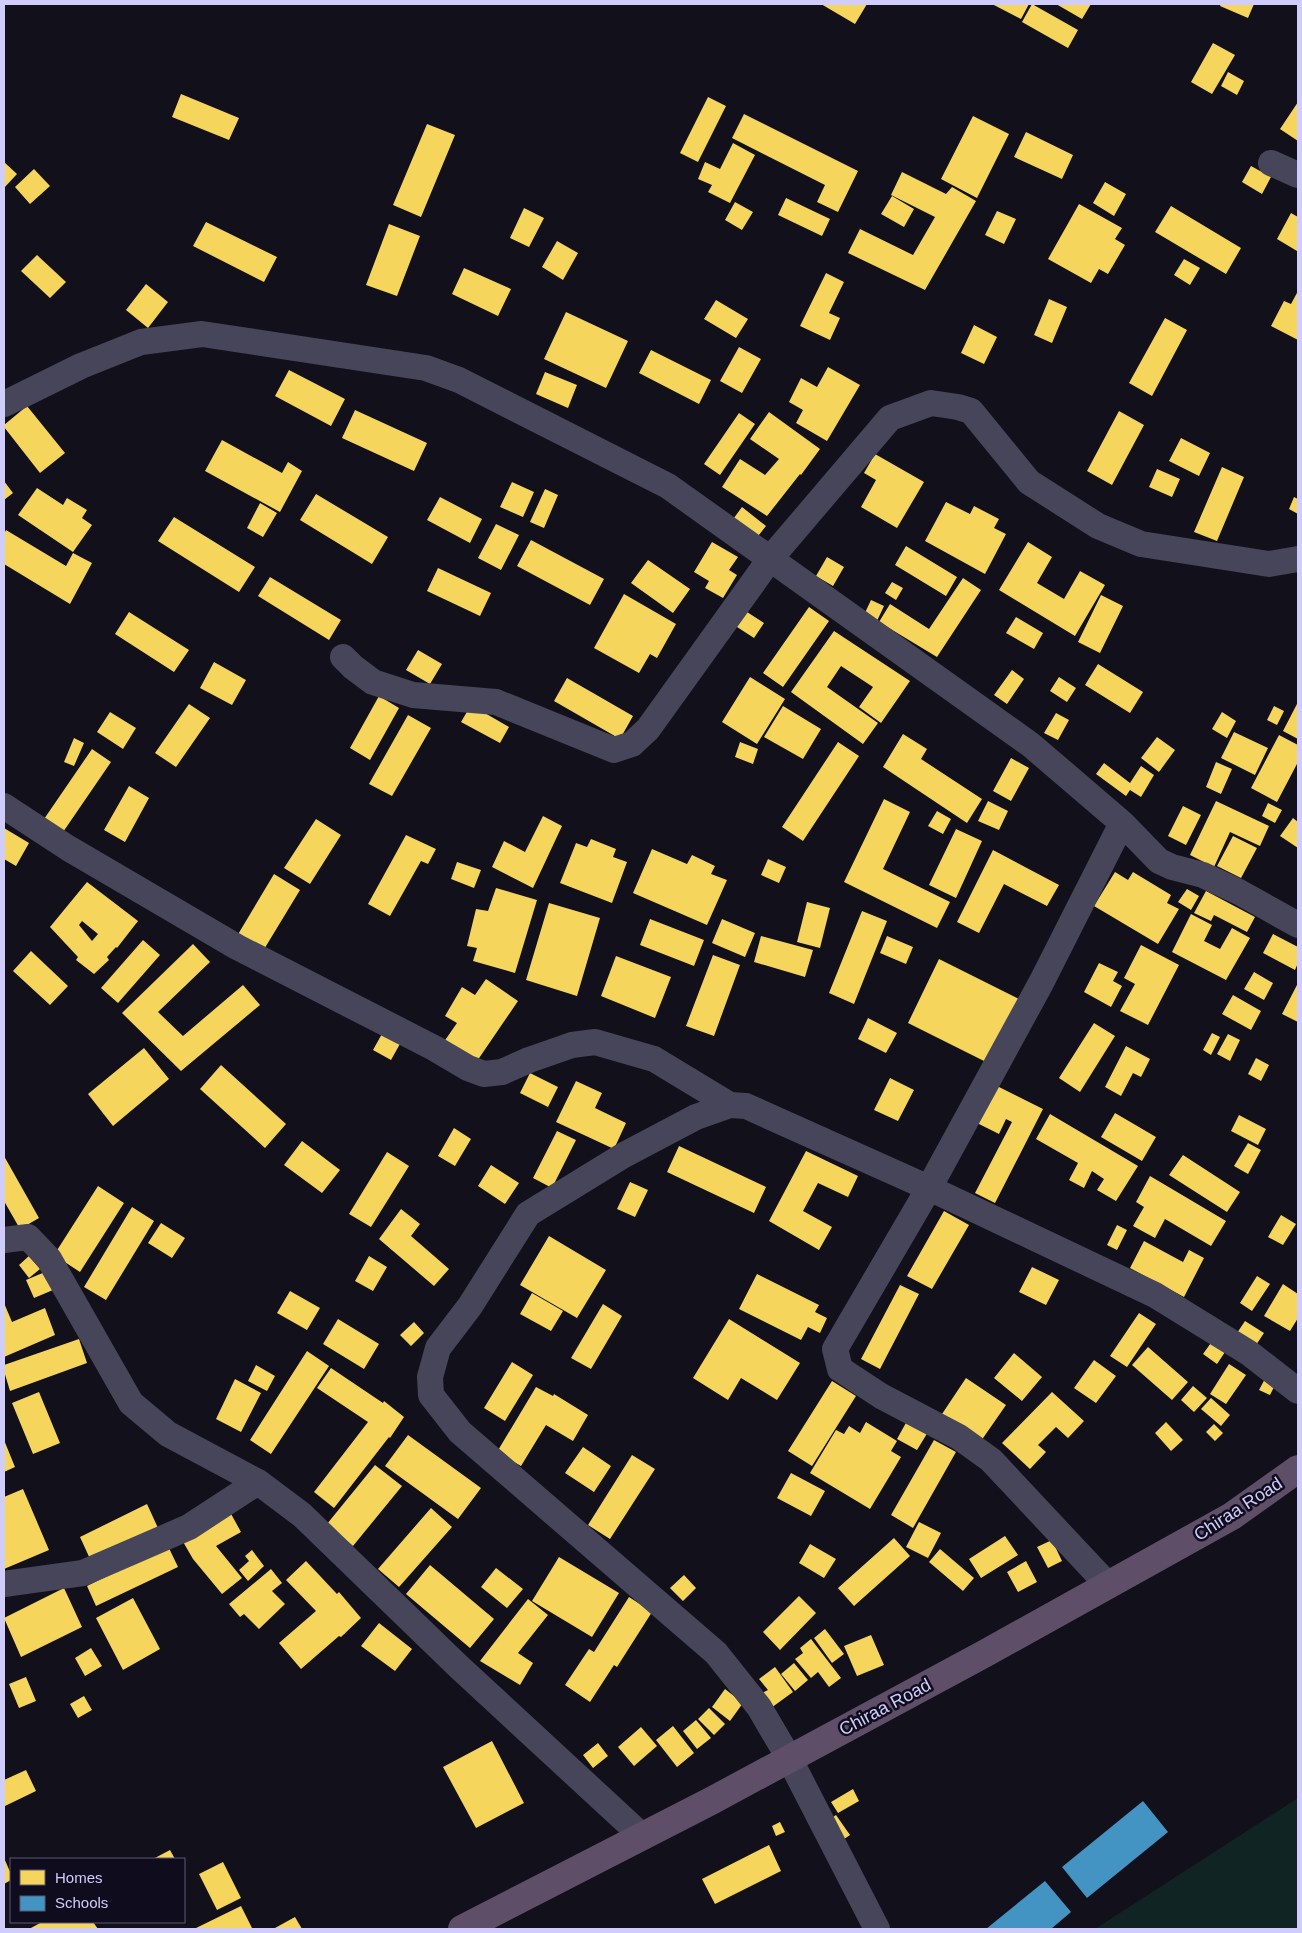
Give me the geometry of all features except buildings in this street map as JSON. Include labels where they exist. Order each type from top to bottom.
[{"type":"highway","name":"Chiraa Road","points":[[462,1929],[642,1836],[984,1654],[1232,1516],[1298,1468]]},
{"type":"street","points":[[1271,164],[1298,175]]},
{"type":"street","points":[[4,404],[81,366],[141,342],[202,334],[426,368],[459,380],[668,486],[1031,745],[1122,823],[1159,861],[1172,867],[1203,875],[1239,892],[1298,925]]},
{"type":"street","points":[[343,657],[373,682],[413,695],[496,702],[614,750],[632,744],[648,730],[770,559],[890,418],[931,403],[971,411],[1029,482],[1098,526],[1151,546],[1268,564],[1298,559]]},
{"type":"street","points":[[4,806],[68,848],[237,946],[434,1048],[468,1068],[484,1074],[502,1072],[572,1045],[595,1042],[654,1059],[730,1105]]},
{"type":"street","points":[[1108,1585],[991,1460],[959,1437],[881,1396],[840,1369],[835,1349],[929,1188],[1041,984],[1122,823]]},
{"type":"street","points":[[877,1929],[789,1758],[759,1707],[716,1653],[460,1432],[432,1395],[430,1377],[438,1348],[470,1306],[528,1214],[624,1155],[696,1117],[730,1105],[746,1106],[929,1188],[1155,1295],[1249,1353],[1298,1391]]},
{"type":"street","points":[[4,1240],[28,1237],[49,1259],[131,1403],[168,1434],[258,1482],[302,1515],[458,1666],[642,1836]]},
{"type":"street","points":[[4,1584],[83,1573],[190,1527],[258,1482]]},
{"type":"green space","points":[[1298,1798],[1298,1929],[1095,1929]]}]
